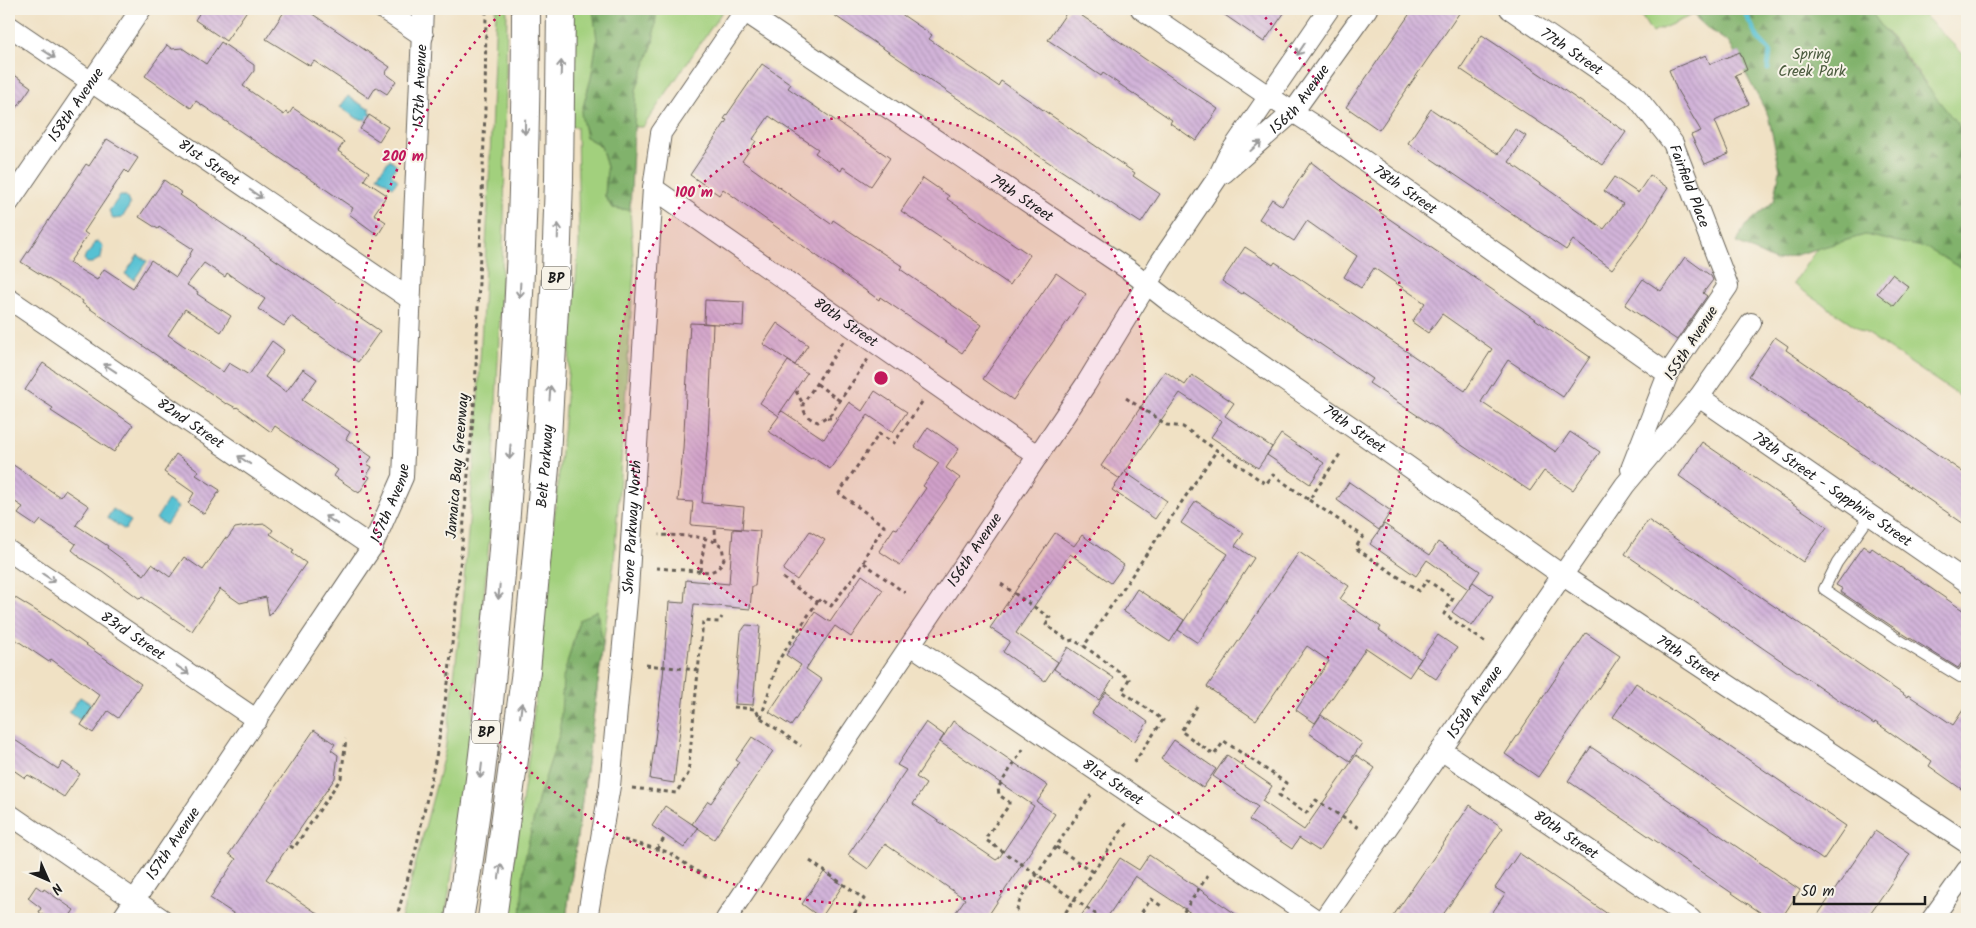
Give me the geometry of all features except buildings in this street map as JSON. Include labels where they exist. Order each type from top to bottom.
[{"type":"highway","name":"BP","points":[[460,919],[486,738],[510,458],[517,353],[525,163],[526,9]]},
{"type":"highway","name":"Belt Parkway","points":[[492,919],[526,671],[546,458],[552,366],[559,188],[561,9]]},
{"type":"street","name":"158th Avenue","points":[[9,202],[141,9]]},
{"type":"street","points":[[383,9],[423,36]]},
{"type":"street","name":"157th Avenue","points":[[122,919],[372,547],[403,477],[423,9]]},
{"type":"street","name":"78th Street","points":[[1141,9],[1315,126],[1668,374]]},
{"type":"street","name":"156th Avenue","points":[[726,919],[1086,384],[1161,262],[1218,176],[1228,156],[1329,9]]},
{"type":"street","name":"156th Avenue","points":[[1218,176],[1233,166],[1294,112],[1368,9]]},
{"type":"street","name":"77th Street","points":[[1510,9],[1634,94]]},
{"type":"street","name":"Shore Parkway North","points":[[587,919],[610,786],[628,590],[653,188],[661,133],[745,10]]},
{"type":"street","name":"79th Street","points":[[745,10],[1129,270],[1562,575],[1967,843]]},
{"type":"street","name":"81st Street","points":[[9,26],[410,299]]},
{"type":"street","name":"Fairfield Place","points":[[1634,94],[1673,143],[1728,286]]},
{"type":"street","name":"80th Street","points":[[653,188],[1038,456]]},
{"type":"street","name":"155th Avenue","points":[[1625,485],[1668,374],[1728,286]]},
{"type":"street","name":"82nd Street","points":[[9,299],[372,547]]},
{"type":"street","name":"155th Avenue","points":[[1324,919],[1625,485],[1699,397],[1751,323]]},
{"type":"street","name":"78th Street - Sapphire Street","points":[[1699,397],[1967,582]]},
{"type":"street","name":"83rd Street","points":[[9,550],[257,720]]},
{"type":"street","name":"81st Street","points":[[911,645],[1315,919]]},
{"type":"street","name":"80th Street","points":[[1441,750],[1691,919]]},
{"type":"street","points":[[9,814],[162,919]]},
{"type":"street","points":[[1932,919],[1967,870]]},
{"type":"lane","points":[[1870,515],[1837,563],[1824,589],[1898,639],[1960,677],[1967,668]]},
{"type":"path","name":"Jamaica Bay Greenway","points":[[396,919],[415,853],[437,752],[448,683],[460,566],[475,394],[486,111],[486,9]]},
{"type":"path","points":[[803,404],[852,327]]},
{"type":"path","points":[[806,419],[818,422],[826,418],[840,401],[878,344]]},
{"type":"path","points":[[817,384],[840,401]]},
{"type":"path","points":[[796,392],[803,404],[806,416],[811,420]]},
{"type":"path","points":[[1126,398],[1167,425],[1183,427],[1266,484],[1274,475],[1363,536],[1356,546],[1365,555],[1419,591],[1427,580],[1453,598],[1444,614],[1485,642]]},
{"type":"path","points":[[761,718],[778,661],[817,602],[820,599],[831,606],[864,563],[867,553],[884,526],[839,493],[880,434],[894,443],[922,402]]},
{"type":"path","points":[[826,418],[836,418]]},
{"type":"path","points":[[1084,646],[1217,450]]},
{"type":"path","points":[[1309,500],[1340,454]]},
{"type":"path","points":[[715,530],[716,542]]},
{"type":"path","points":[[659,535],[705,539],[722,546],[723,556],[721,564],[714,570],[712,577]]},
{"type":"path","points":[[700,571],[705,539]]},
{"type":"path","points":[[723,556],[728,551]]},
{"type":"path","points":[[864,563],[905,592]]},
{"type":"path","points":[[656,568],[714,570]]},
{"type":"path","points":[[780,576],[817,602]]},
{"type":"path","points":[[1001,584],[1050,618],[1046,626],[1069,641],[1073,640],[1084,646],[1129,679],[1122,691],[1163,720],[1134,763]]},
{"type":"path","points":[[632,788],[676,793],[688,774],[703,621],[718,622],[722,617]]},
{"type":"path","points":[[646,665],[698,670]]},
{"type":"path","points":[[1197,706],[1181,730],[1214,754],[1224,741],[1286,783],[1279,795],[1306,813],[1316,800],[1359,828]]},
{"type":"path","points":[[734,707],[755,709],[761,718],[802,746]]},
{"type":"path","points":[[290,846],[294,848],[341,778],[346,739]]},
{"type":"path","points":[[1023,749],[998,788],[999,795],[1009,802],[1009,805],[986,840],[1103,919]]},
{"type":"path","points":[[1020,919],[1017,909],[1018,903],[1091,795]]},
{"type":"path","points":[[1061,919],[1128,821]]},
{"type":"path","points":[[657,849],[665,837]]},
{"type":"path","points":[[624,840],[668,852],[710,880]]},
{"type":"path","points":[[1056,847],[1093,872]]},
{"type":"path","points":[[810,862],[864,899],[854,914],[861,919]]},
{"type":"path","points":[[1181,919],[1181,916],[1208,875]]},
{"type":"path","points":[[1137,919],[1151,899],[1163,907]]},
{"type":"green space","points":[[496,9],[507,9],[504,222],[491,521],[467,775],[445,919],[401,919],[445,751],[460,628],[476,439]]},
{"type":"green space","points":[[559,9],[724,9],[643,127],[584,126],[586,137],[601,146],[607,167],[605,196],[612,208],[630,210],[634,270],[614,563],[566,919],[505,919],[530,747],[563,433],[579,244],[577,127],[559,126]]},
{"type":"green space","points":[[593,9],[657,9],[653,43],[636,90],[630,210],[612,208],[605,196],[607,167],[601,146],[586,137],[581,114],[591,78],[597,40]]},
{"type":"green space","points":[[1637,9],[1706,9],[1652,33]]},
{"type":"green space","name":"Spring Creek Park","points":[[1687,9],[1869,9],[1914,70],[1967,136],[1967,271],[1926,248],[1865,235],[1775,261],[1737,243],[1744,227],[1774,201],[1780,170],[1768,115],[1729,43],[1706,27]]},
{"type":"green space","points":[[1735,9],[1918,9],[1967,58],[1967,401],[1793,284],[1927,85],[1887,32]]},
{"type":"green space","points":[[597,610],[603,645],[566,919],[521,919],[524,862],[538,800],[560,732],[563,678],[579,620]]},
{"type":"water","points":[[348,96],[365,107],[370,108],[372,113],[369,120],[358,119],[340,107]]},
{"type":"water","points":[[390,159],[397,165],[391,174],[398,180],[393,187],[377,176]]},
{"type":"water","points":[[120,196],[126,196],[130,205],[122,218],[113,219],[109,211]]},
{"type":"water","points":[[98,241],[103,246],[101,258],[92,263],[87,263],[84,259],[86,254],[92,250],[94,243]]},
{"type":"water","points":[[138,255],[147,261],[134,280],[125,274]]},
{"type":"water","points":[[168,500],[178,507],[166,525],[156,519]]},
{"type":"water","points":[[113,509],[131,521],[125,530],[107,518]]},
{"type":"water","points":[[80,697],[91,704],[80,720],[69,712]]},
{"type":"waterway","points":[[1743,9],[1758,38],[1770,51],[1768,69]]}]
